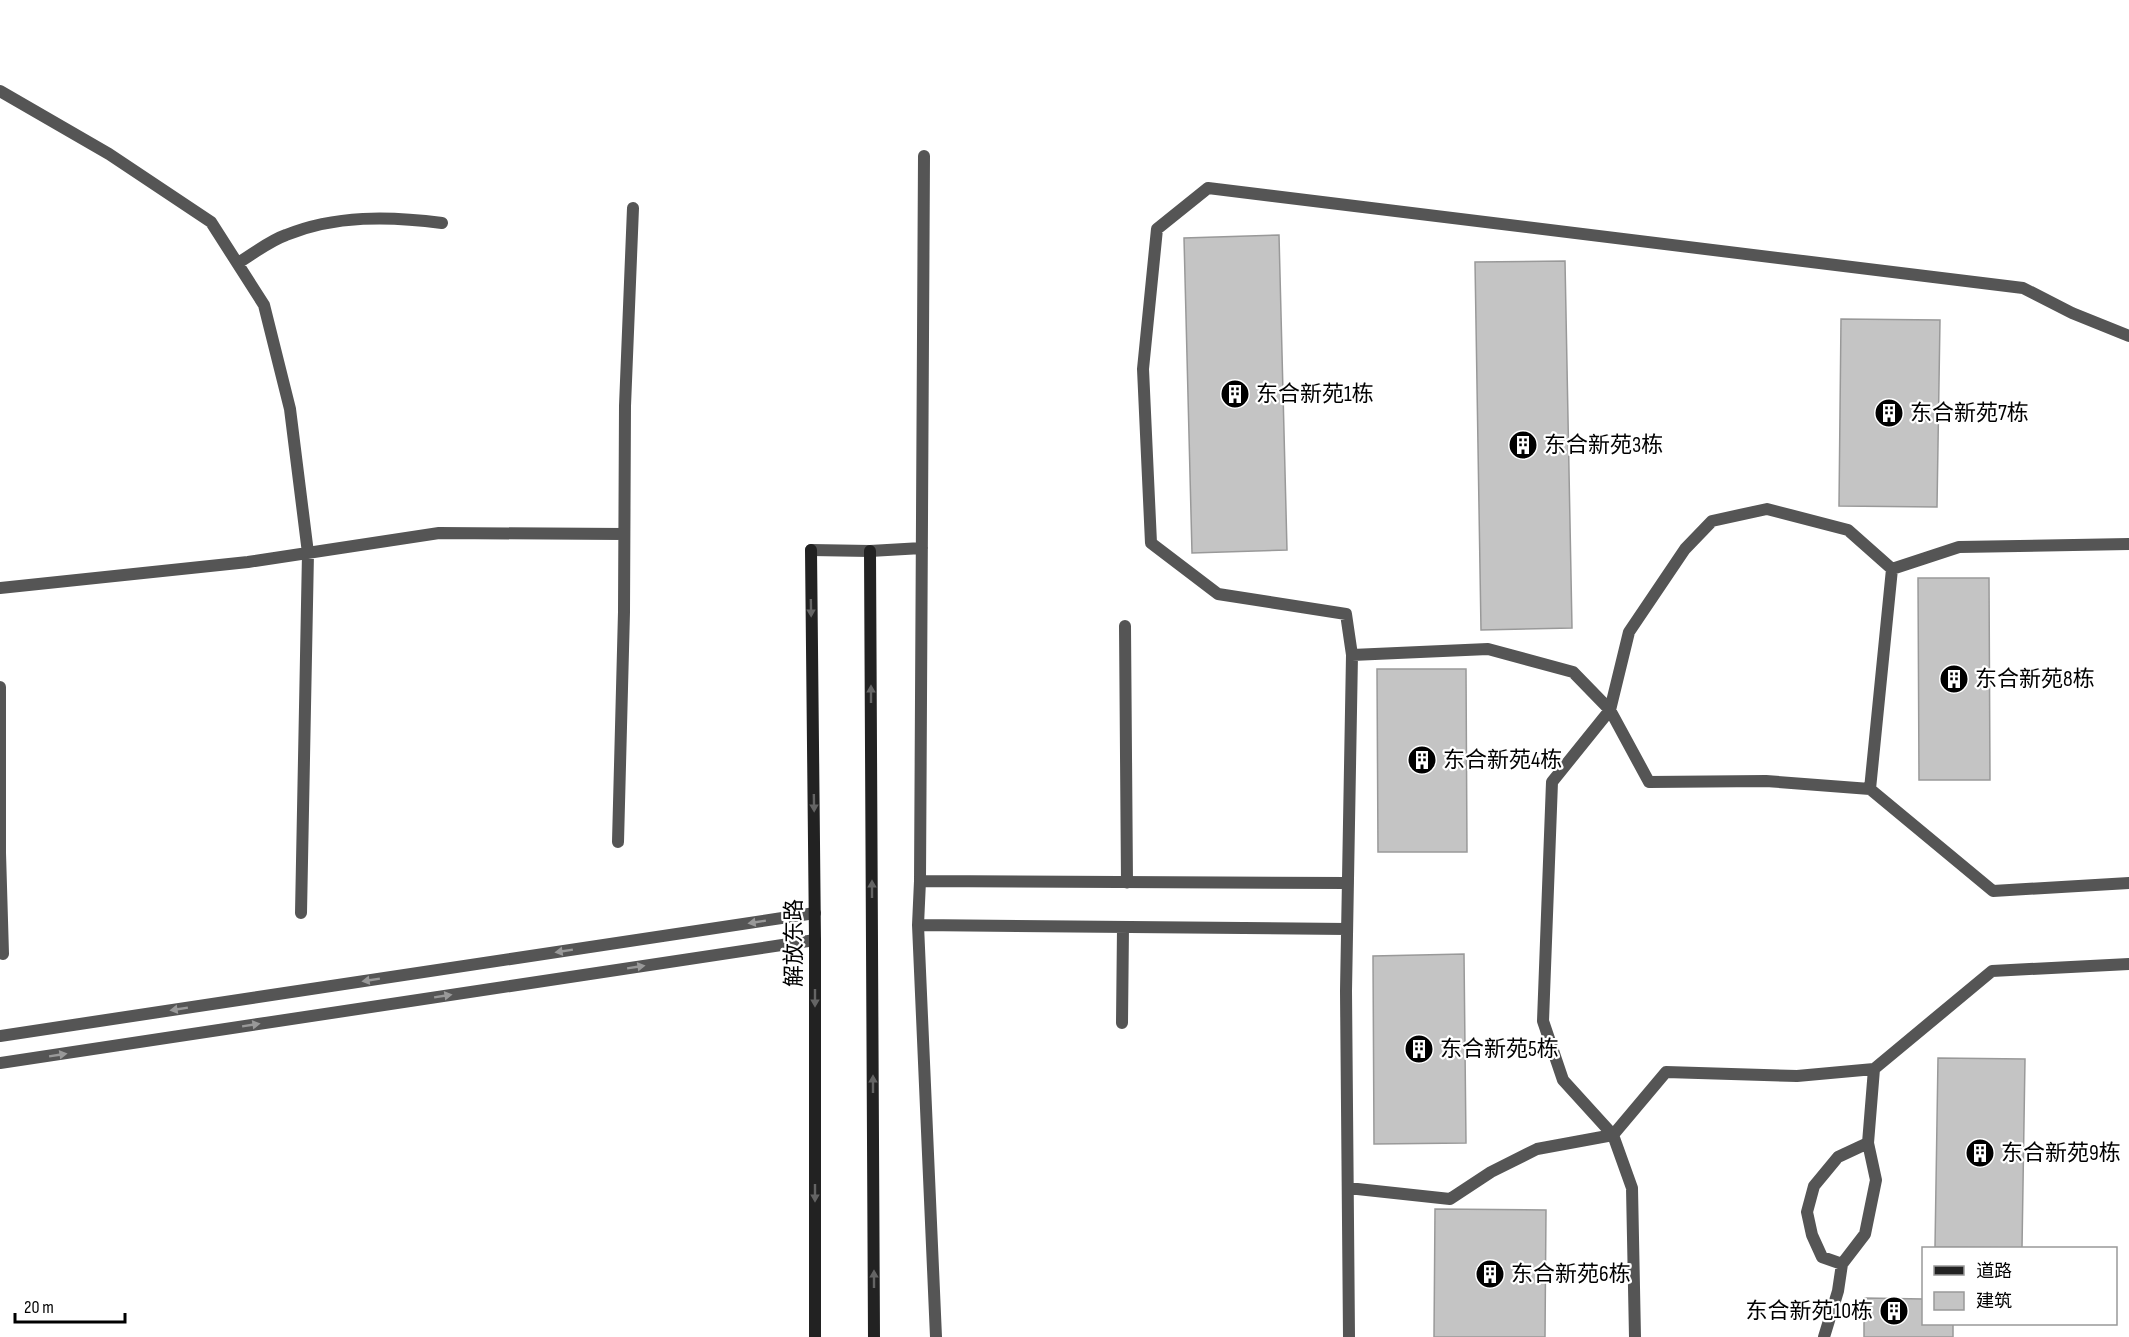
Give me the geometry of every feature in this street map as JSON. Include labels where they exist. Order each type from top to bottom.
[{"type":"main road","name":"解放东路","points":[[811,550],[815,913],[815,1337]]},
{"type":"main road","points":[[870,551],[874,1337]]},
{"type":"street","points":[[0,91],[109,154],[212,222],[264,305],[290,409],[308,553],[301,913]]},
{"type":"street","points":[[924,156],[918,925],[936,1337]]},
{"type":"street","points":[[1349,1337],[1347,929],[1352,655],[1346,614],[1218,594],[1151,543],[1143,369],[1156,229],[1208,188],[2023,288],[2072,313],[2129,336]]},
{"type":"street","points":[[618,842],[624,612],[625,406],[633,208]]},
{"type":"street","points":[[238,263],[285,235],[338,220],[405,218],[442,223]]},
{"type":"street","points":[[1635,1337],[1632,1188],[1613,1136],[1563,1080],[1543,1021],[1552,782],[1610,710],[1629,632],[1685,549],[1712,521],[1767,509],[1848,530],[1892,569]]},
{"type":"street","points":[[0,588],[248,562],[439,533],[624,534]]},
{"type":"street","points":[[1892,569],[1959,547],[2129,544]]},
{"type":"street","points":[[811,550],[870,551],[922,548]]},
{"type":"street","points":[[1870,789],[1892,569]]},
{"type":"street","points":[[1125,626],[1127,882]]},
{"type":"street","points":[[1352,655],[1488,649],[1573,672],[1610,710],[1649,782],[1766,781],[1870,789],[1994,891],[2129,883]]},
{"type":"street","points":[[0,687],[0,853],[3,954]]},
{"type":"street","points":[[920,882],[1348,884]]},
{"type":"street","points":[[0,1036],[815,913]]},
{"type":"street","points":[[918,925],[1347,929]]},
{"type":"street","points":[[1122,1023],[1124,927]]},
{"type":"street","points":[[0,1063],[815,940]]},
{"type":"street","points":[[1348,1188],[1450,1199],[1491,1172],[1538,1149],[1613,1136],[1666,1072],[1797,1076],[1874,1069],[1992,971],[2129,964]]},
{"type":"street","points":[[1824,1337],[1838,1291],[1842,1264],[1865,1234],[1876,1180],[1868,1143],[1874,1069]]},
{"type":"street","points":[[1842,1264],[1822,1257],[1812,1235],[1807,1212],[1814,1186],[1838,1157],[1868,1143]]},
{"type":"building","name":"东合新苑1栋","points":[[1279,235],[1287,550],[1192,553],[1184,238]]},
{"type":"building","name":"东合新苑3栋","points":[[1565,261],[1572,628],[1481,630],[1475,262]]},
{"type":"building","name":"东合新苑7栋","points":[[1841,319],[1940,320],[1937,507],[1839,506]]},
{"type":"building","name":"东合新苑8栋","points":[[1918,578],[1989,578],[1990,780],[1919,780]]},
{"type":"building","name":"东合新苑4栋","points":[[1377,669],[1466,669],[1467,852],[1378,852]]},
{"type":"building","name":"东合新苑5栋","points":[[1464,954],[1466,1143],[1374,1144],[1373,956]]},
{"type":"building","name":"东合新苑9栋","points":[[1938,1058],[2025,1059],[2022,1247],[1935,1247]]},
{"type":"building","name":"东合新苑6栋","points":[[1435,1209],[1546,1210],[1545,1337],[1434,1337]]},
{"type":"building","name":"东合新苑10栋","points":[[1864,1298],[1922,1299],[1922,1325],[1953,1325],[1953,1337],[1864,1337]]},
{"type":"place","name":"东合新苑1栋","points":[[1235,394]]},
{"type":"place","name":"东合新苑7栋","points":[[1889,413]]},
{"type":"place","name":"东合新苑3栋","points":[[1523,445]]},
{"type":"place","name":"东合新苑8栋","points":[[1954,679]]},
{"type":"place","name":"东合新苑4栋","points":[[1422,760]]},
{"type":"place","name":"东合新苑5栋","points":[[1419,1049]]},
{"type":"place","name":"东合新苑9栋","points":[[1980,1153]]},
{"type":"place","name":"东合新苑6栋","points":[[1490,1274]]},
{"type":"place","name":"东合新苑10栋","points":[[1894,1311]]}]
